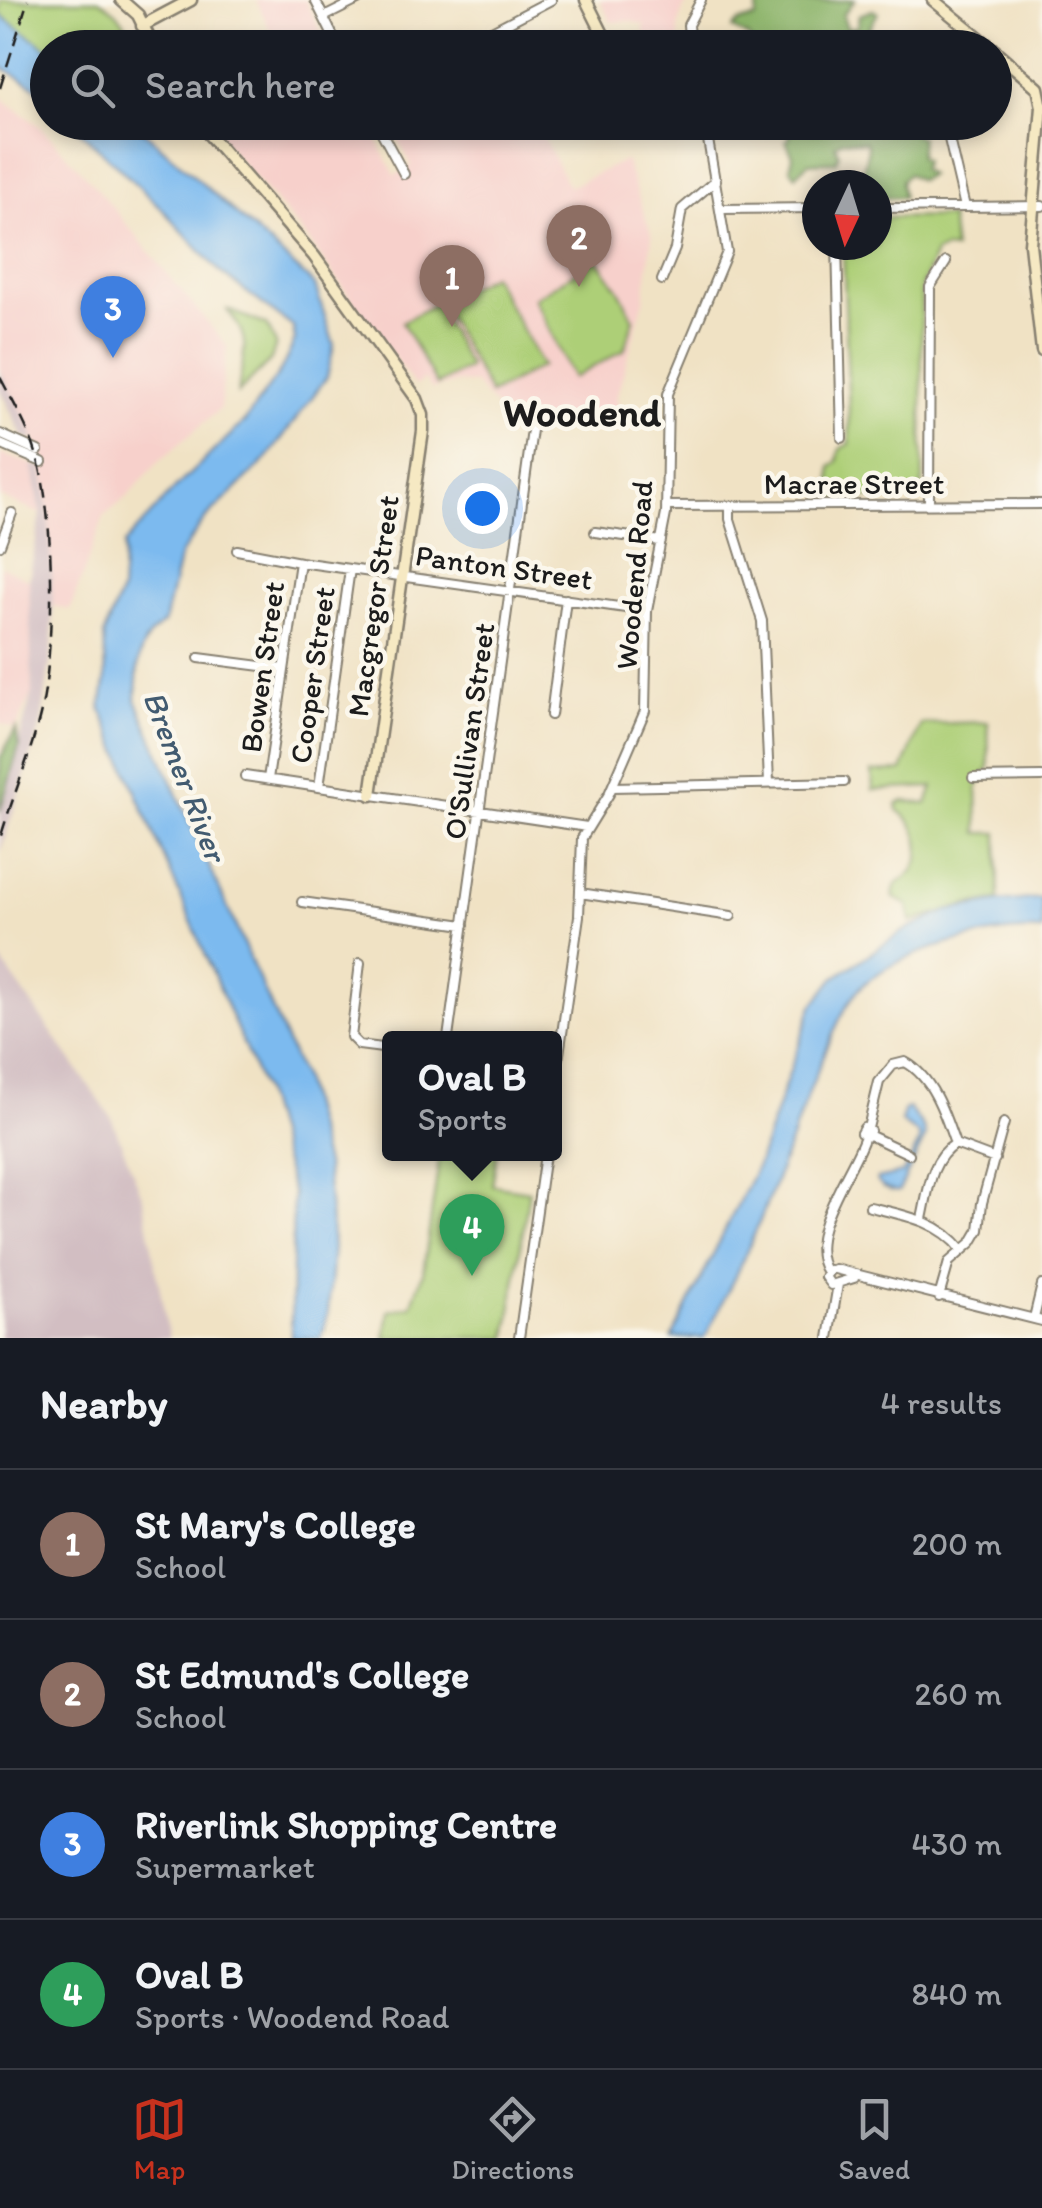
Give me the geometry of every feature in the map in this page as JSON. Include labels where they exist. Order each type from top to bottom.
[{"type":"street","points":[[111,0],[142,26]]},
{"type":"street","points":[[121,0],[138,15],[144,30]]},
{"type":"street","points":[[142,26],[191,0]]},
{"type":"street","points":[[315,0],[330,30]]},
{"type":"street","points":[[324,17],[358,0]]},
{"type":"street","points":[[494,30],[551,0]]},
{"type":"street","points":[[586,0],[601,30]]},
{"type":"street","points":[[688,30],[701,0]]},
{"type":"street","points":[[933,0],[968,30]]},
{"type":"street","points":[[1012,64],[1042,83]]},
{"type":"street","points":[[1028,76],[1041,99],[1037,206],[1030,252],[1042,350]]},
{"type":"street","name":"Macgregor Street","points":[[213,140],[336,284],[417,399],[424,424],[371,795]]},
{"type":"street","points":[[386,140],[404,174]]},
{"type":"street","name":"Woodend Road","points":[[562,1031],[580,893],[580,851],[587,827],[613,787],[645,711],[647,611],[666,506],[668,394],[724,262],[727,244],[708,140]]},
{"type":"street","points":[[950,140],[965,207]]},
{"type":"street","points":[[662,280],[674,249],[682,209],[716,180]]},
{"type":"street","points":[[892,208],[1037,206]]},
{"type":"street","points":[[722,208],[802,208]]},
{"type":"street","points":[[837,260],[842,438]]},
{"type":"street","points":[[930,503],[930,287],[946,262]]},
{"type":"street","name":"O'Sullivan Street","points":[[449,1031],[532,430]]},
{"type":"street","points":[[0,434],[38,451]]},
{"type":"street","points":[[0,444],[42,462]]},
{"type":"street","name":"Macrae Street","points":[[666,506],[1042,504]]},
{"type":"street","points":[[730,506],[762,621],[768,783]]},
{"type":"street","points":[[0,545],[12,513]]},
{"type":"street","points":[[595,532],[661,541]]},
{"type":"street","name":"Panton Street","points":[[236,550],[647,611]]},
{"type":"street","name":"Bowen Street","points":[[268,779],[300,562]]},
{"type":"street","name":"Cooper Street","points":[[319,787],[350,569]]},
{"type":"street","points":[[550,715],[566,599]]},
{"type":"street","points":[[199,658],[284,669]]},
{"type":"street","points":[[245,776],[587,827]]},
{"type":"street","points":[[974,778],[1042,777]]},
{"type":"street","points":[[613,787],[844,782]]},
{"type":"street","points":[[580,893],[731,916]]},
{"type":"street","points":[[302,902],[464,924]]},
{"type":"street","points":[[360,963],[351,1037],[359,1045],[382,1048]]},
{"type":"street","points":[[829,1338],[835,1283],[840,1274],[820,1259],[821,1231],[867,1133],[880,1082],[892,1065],[905,1062],[912,1066],[936,1098],[955,1144],[996,1160]]},
{"type":"street","points":[[939,1297],[948,1262],[972,1242],[979,1230],[982,1202],[1004,1123]]},
{"type":"street","points":[[867,1133],[909,1154]]},
{"type":"street","points":[[922,1219],[934,1169],[955,1144]]},
{"type":"street","points":[[518,1338],[544,1161]]},
{"type":"street","points":[[870,1207],[922,1219],[962,1250]]},
{"type":"street","points":[[831,1270],[1038,1320],[1042,1285]]},
{"type":"street","points":[[831,1270],[825,1279],[835,1283],[862,1278]]},
{"type":"shaded area","points":[[256,0],[305,0],[320,30],[270,30]]},
{"type":"shaded area","points":[[600,0],[690,0],[683,9],[678,30],[644,30],[644,25],[630,21],[611,22]]},
{"type":"shaded area","points":[[0,97],[30,119],[30,140],[53,140],[96,187],[227,346],[220,409],[157,463],[104,516],[70,610],[53,606],[42,462],[27,421],[0,370]]},
{"type":"shaded area","points":[[222,140],[377,140],[395,175],[412,166],[398,140],[545,140],[569,187],[625,160],[652,236],[644,300],[617,395],[617,431],[499,411],[475,384],[458,382],[432,389],[424,379],[415,386],[307,238]]},
{"type":"shaded area","points":[[0,370],[34,439],[27,440],[22,435],[0,390]]},
{"type":"shaded area","points":[[0,454],[32,464],[41,514],[0,497]]},
{"type":"shaded area","points":[[32,464],[42,466],[49,520],[52,649],[41,725],[0,853],[0,812],[32,693],[29,580],[41,514]]},
{"type":"shaded area","points":[[1,566],[29,580],[32,693],[16,729],[0,723]]},
{"type":"shaded area","points":[[0,959],[111,1117],[143,1198],[169,1338],[0,1338]]},
{"type":"green space","points":[[0,0],[98,0],[117,14],[128,30],[30,30],[30,37],[0,15]]},
{"type":"green space","points":[[764,0],[855,0],[843,15],[847,28],[857,27],[859,15],[873,10],[878,13],[868,30],[732,29],[739,22],[756,18],[758,5]]},
{"type":"green space","points":[[787,140],[842,140],[835,145],[839,154],[836,162],[808,163],[796,175],[790,168],[793,156]]},
{"type":"green space","points":[[842,140],[921,140],[919,158],[924,160],[921,169],[929,175],[919,180],[908,174],[901,181],[903,197],[892,197],[892,170],[863,170],[866,142]]},
{"type":"green space","points":[[950,217],[954,250],[935,253],[921,287],[923,482],[917,498],[831,497],[831,467],[837,463],[840,449],[850,444],[844,260],[892,260],[892,218]]},
{"type":"green space","points":[[597,259],[634,319],[624,350],[573,378],[534,298]]},
{"type":"green space","points":[[492,275],[542,366],[490,394],[440,303]]},
{"type":"green space","points":[[435,304],[469,367],[437,385],[402,322]]},
{"type":"green space","points":[[226,309],[267,325],[276,344],[271,360],[238,393],[244,339]]},
{"type":"green space","points":[[988,722],[989,768],[977,788],[978,833],[998,833],[999,900],[911,922],[908,905],[894,898],[894,892],[915,867],[920,851],[914,828],[897,804],[927,804],[933,787],[873,790],[872,772],[902,771],[921,724]]},
{"type":"green space","points":[[16,729],[19,747],[0,811],[0,758]]},
{"type":"green space","points":[[439,1161],[496,1161],[492,1185],[529,1191],[507,1338],[385,1338],[389,1311],[411,1306],[423,1273]]},
{"type":"water","points":[[0,15],[30,36],[30,84],[0,66]]},
{"type":"water","name":"Bremer River","points":[[90,140],[154,140],[315,285],[334,345],[327,377],[265,461],[205,519],[180,555],[164,623],[142,647],[136,700],[303,1079],[326,1168],[333,1247],[328,1313],[321,1338],[291,1338],[293,1195],[264,1093],[101,709],[106,677],[104,634],[121,592],[124,544],[245,421],[281,370],[295,340],[293,327],[220,272]]},
{"type":"water","points":[[1042,898],[1042,931],[998,933],[923,952],[880,973],[856,993],[835,1029],[754,1235],[705,1338],[672,1338],[758,1163],[812,1007],[834,978],[902,932],[947,911]]},
{"type":"water","points":[[909,1108],[926,1136],[899,1191],[892,1191],[877,1179],[903,1173],[919,1143],[919,1135],[901,1122]]},
{"type":"railway","points":[[0,88],[28,0]]},
{"type":"railway","points":[[0,377],[36,453],[47,510],[51,579],[42,707],[0,839]]},
{"type":"place","name":"St Edmund's College","points":[[579,287]]},
{"type":"place","name":"St Mary's College","points":[[452,327]]},
{"type":"place","name":"Riverlink Shopping Centre","points":[[113,358]]},
{"type":"place","name":"Oval B","points":[[472,1276]]},
{"type":"district","name":"Woodend","points":[[582,412]]}]
